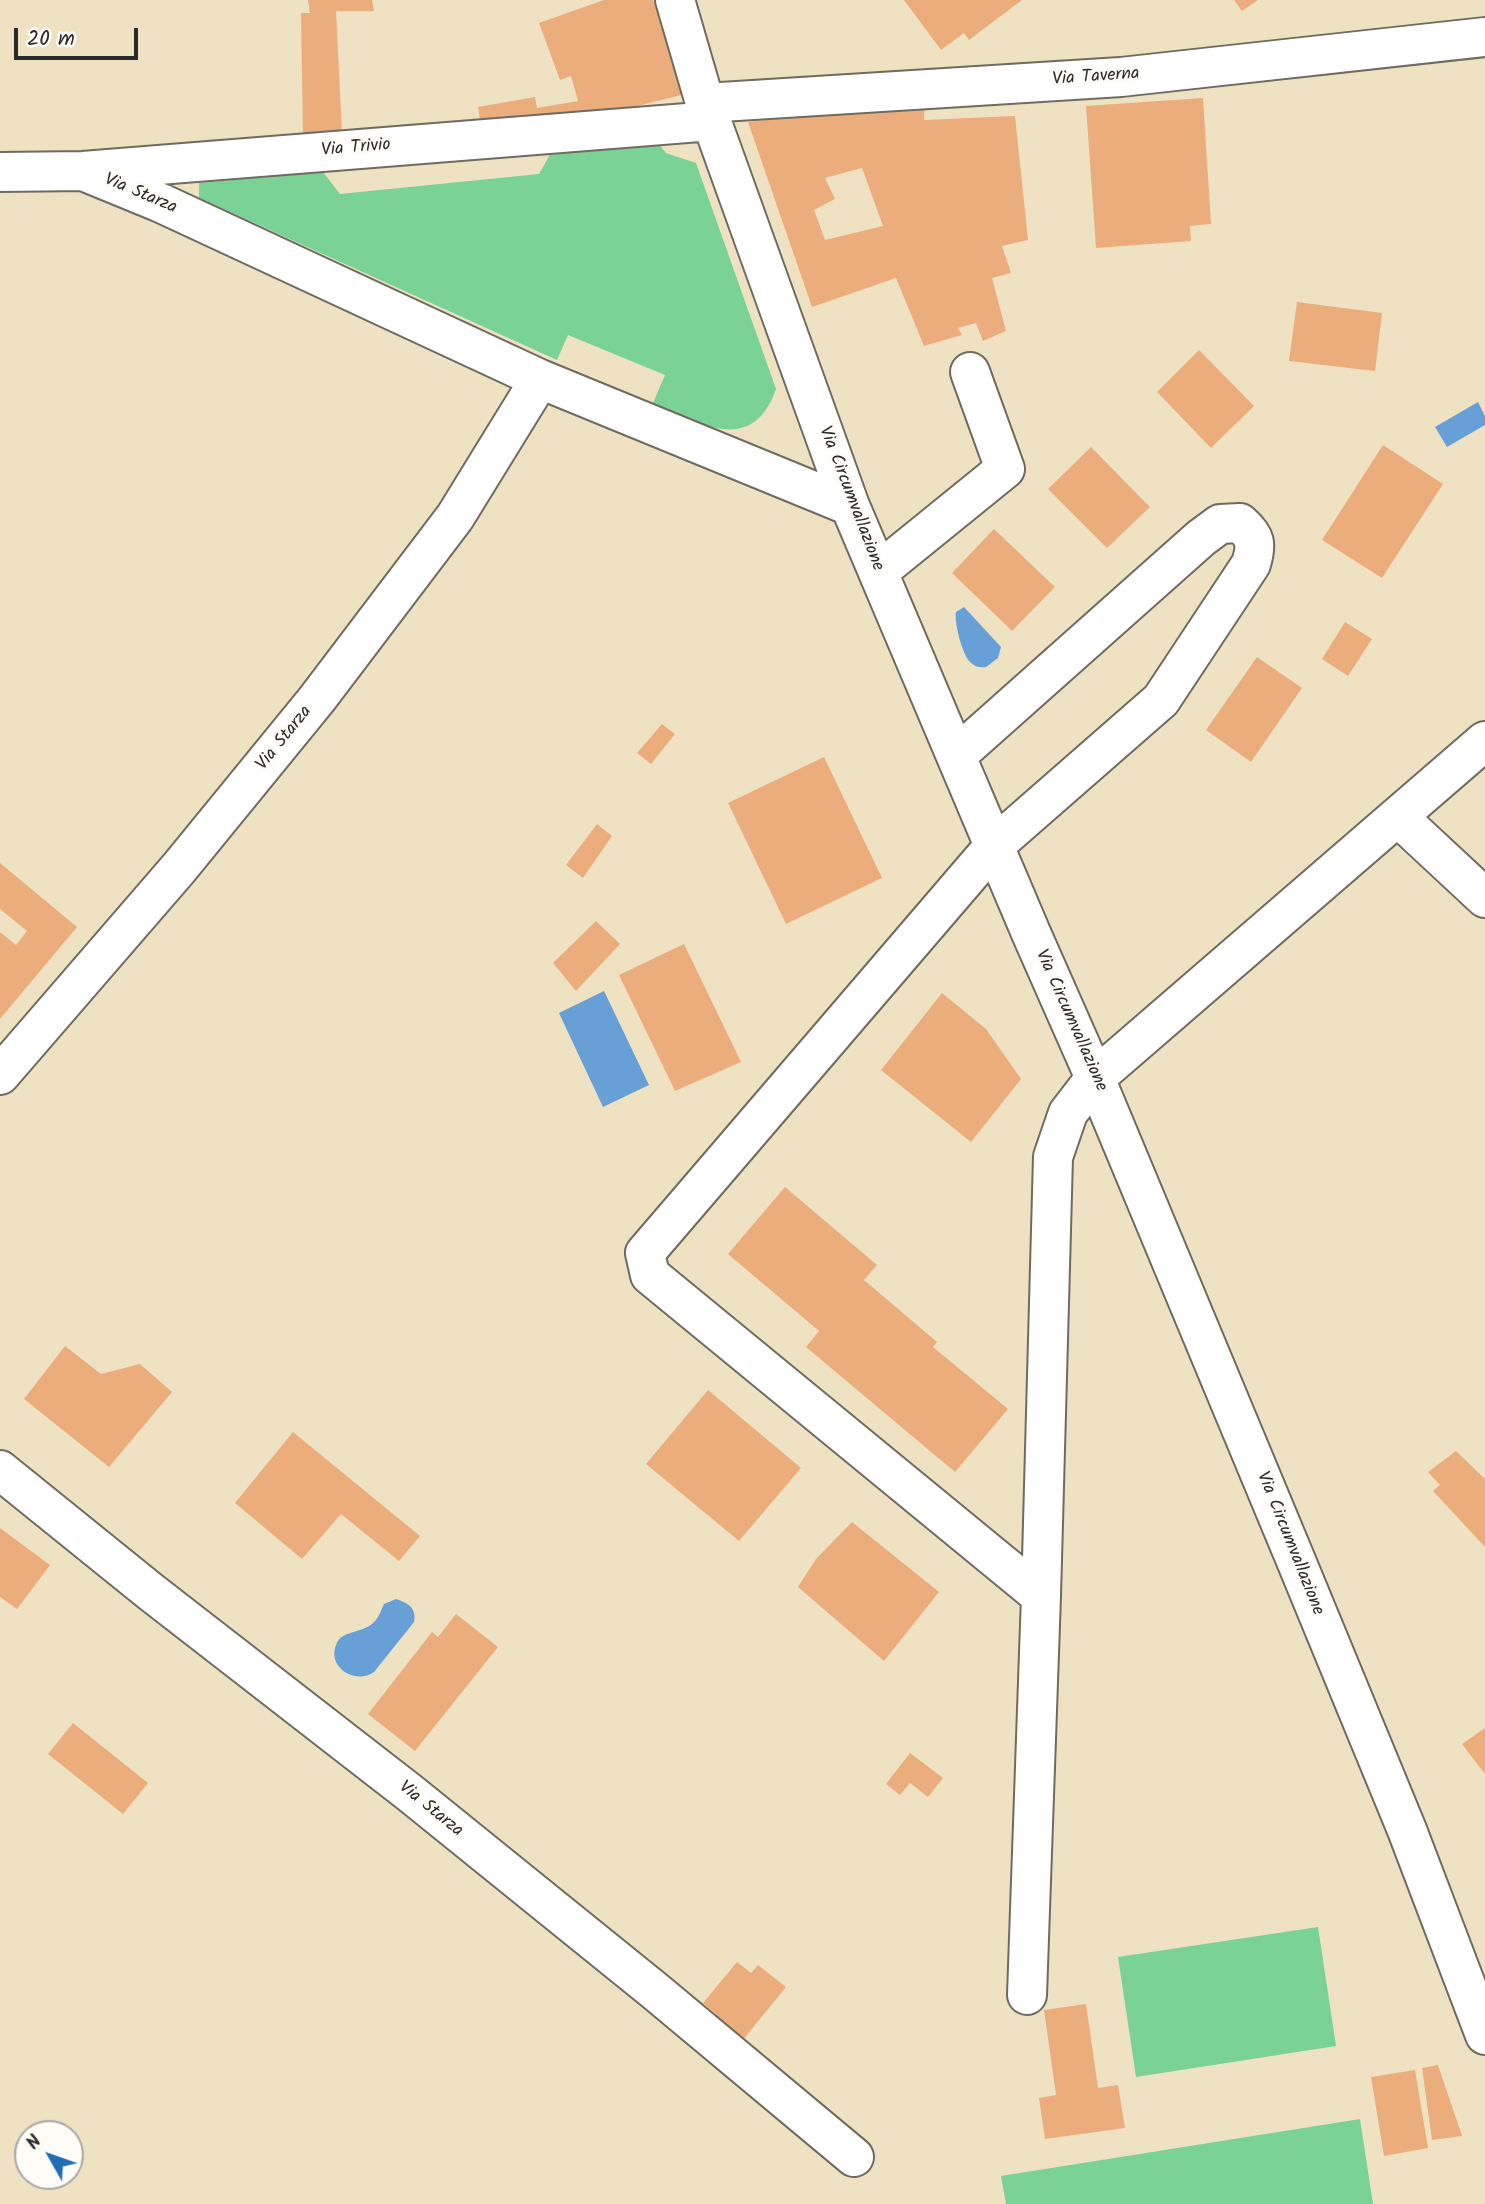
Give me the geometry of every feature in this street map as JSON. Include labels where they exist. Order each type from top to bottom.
[{"type":"street","name":"Via Circumvallazione","points":[[675,0],[709,112],[850,506],[1095,1078],[1407,1830],[1485,2035]]},
{"type":"street","name":"Via Taverna","points":[[709,112],[1121,77],[1485,37]]},
{"type":"street","name":"Via Trivio","points":[[0,172],[83,172],[709,112]]},
{"type":"street","name":"Via Starza","points":[[83,172],[161,203],[540,379],[850,506]]},
{"type":"street","points":[[878,572],[1005,469],[970,372]]},
{"type":"street","name":"Via Starza","points":[[0,1075],[179,868],[317,699],[455,517],[540,379]]},
{"type":"street","points":[[957,755],[1200,538],[1220,524],[1240,523],[1251,532],[1256,548],[1251,564],[1161,700],[994,846],[645,1253],[650,1275],[1041,1596]]},
{"type":"street","points":[[1027,1995],[1053,1157],[1069,1113],[1095,1078],[1485,741]]},
{"type":"street","points":[[1398,817],[1485,898]]},
{"type":"street","name":"Via Starza","points":[[0,1470],[151,1592],[431,1810],[655,1991],[854,2157]]},
{"type":"green space","points":[[654,138],[666,153],[696,163],[776,389],[766,410],[753,423],[739,429],[706,425],[653,403],[665,375],[568,335],[557,360],[199,198],[199,183],[323,172],[340,194],[539,174],[552,151]]},
{"type":"green space","points":[[1318,1927],[1336,2046],[1136,2077],[1118,1957]]},
{"type":"green space","points":[[1360,2119],[1373,2204],[1006,2204],[1001,2176]]},
{"type":"water","points":[[1478,402],[1485,416],[1485,425],[1447,447],[1435,427]]},
{"type":"water","points":[[964,607],[1001,647],[998,658],[986,667],[972,664],[962,645],[956,612]]},
{"type":"water","points":[[604,991],[649,1085],[603,1107],[559,1013]]},
{"type":"water","points":[[396,1599],[411,1607],[414,1622],[374,1672],[359,1676],[345,1672],[339,1667],[334,1653],[339,1640],[373,1623],[384,1604]]},
{"type":"building","points":[[308,0],[372,0],[374,11],[336,11],[342,134],[303,135],[301,13],[310,13]]},
{"type":"building","points":[[604,0],[653,0],[689,93],[582,120],[483,138],[478,107],[535,97],[537,108],[578,101],[571,76],[560,80],[539,23]]},
{"type":"building","points":[[904,0],[1022,0],[969,40],[964,33],[941,50]]},
{"type":"building","points":[[1234,0],[1258,0],[1242,11]]},
{"type":"building","points":[[1203,98],[1211,224],[1190,226],[1191,241],[1096,248],[1086,106]]},
{"type":"building","points":[[925,101],[924,120],[1015,116],[1028,240],[1002,246],[1011,273],[992,278],[1006,331],[983,341],[976,323],[958,328],[962,335],[924,346],[896,278],[812,307],[748,122]],"holes":[[[862,168],[883,226],[825,240],[814,210],[835,199],[825,178]]]},
{"type":"building","points":[[1297,302],[1382,313],[1375,371],[1289,361]]},
{"type":"building","points":[[1199,350],[1254,406],[1211,448],[1157,392]]},
{"type":"building","points":[[1383,445],[1443,484],[1382,578],[1322,540]]},
{"type":"building","points":[[1091,447],[1150,507],[1107,548],[1048,489]]},
{"type":"building","points":[[994,529],[1055,587],[1012,631],[952,573]]},
{"type":"building","points":[[1345,622],[1372,639],[1348,676],[1322,659]]},
{"type":"building","points":[[1257,657],[1302,688],[1251,762],[1206,730]]},
{"type":"building","points":[[662,724],[675,734],[651,764],[637,753]]},
{"type":"building","points":[[824,757],[882,878],[786,924],[728,803]]},
{"type":"building","points":[[597,824],[612,836],[583,878],[566,865]]},
{"type":"building","points":[[0,863],[77,927],[0,1019],[0,932],[16,945],[27,931],[0,909]]},
{"type":"building","points":[[596,921],[620,944],[576,991],[553,963]]},
{"type":"building","points":[[684,944],[741,1062],[675,1091],[619,975]]},
{"type":"building","points":[[942,993],[986,1029],[1021,1079],[971,1142],[881,1070]]},
{"type":"building","points":[[785,1187],[877,1265],[864,1280],[937,1342],[933,1347],[1008,1409],[955,1472],[806,1347],[819,1331],[728,1254]]},
{"type":"building","points":[[65,1346],[101,1374],[140,1364],[172,1392],[109,1467],[24,1399]]},
{"type":"building","points":[[708,1390],[801,1468],[739,1541],[646,1464]]},
{"type":"building","points":[[293,1432],[420,1536],[399,1561],[341,1514],[302,1559],[235,1503]]},
{"type":"building","points":[[1456,1451],[1485,1479],[1485,1547],[1433,1491],[1440,1485],[1428,1472]]},
{"type":"building","points":[[852,1522],[939,1592],[884,1661],[798,1587],[816,1559]]},
{"type":"building","points":[[0,1528],[50,1565],[17,1609],[0,1597]]},
{"type":"building","points":[[456,1614],[498,1647],[415,1751],[368,1714],[432,1632],[438,1637]]},
{"type":"building","points":[[73,1723],[148,1783],[123,1814],[48,1754]]},
{"type":"building","points":[[1485,1728],[1485,1774],[1462,1744]]},
{"type":"building","points":[[910,1753],[943,1778],[928,1797],[910,1783],[900,1795],[886,1784]]},
{"type":"building","points":[[737,1962],[751,1973],[758,1965],[786,1987],[742,2041],[715,2019],[717,2015],[703,2003]]},
{"type":"building","points":[[1086,2004],[1098,2088],[1118,2085],[1125,2128],[1045,2139],[1039,2098],[1056,2095],[1044,2010]]},
{"type":"building","points":[[1438,2065],[1462,2136],[1432,2140],[1422,2068]]},
{"type":"building","points":[[1415,2070],[1428,2148],[1384,2156],[1371,2077]]}]
